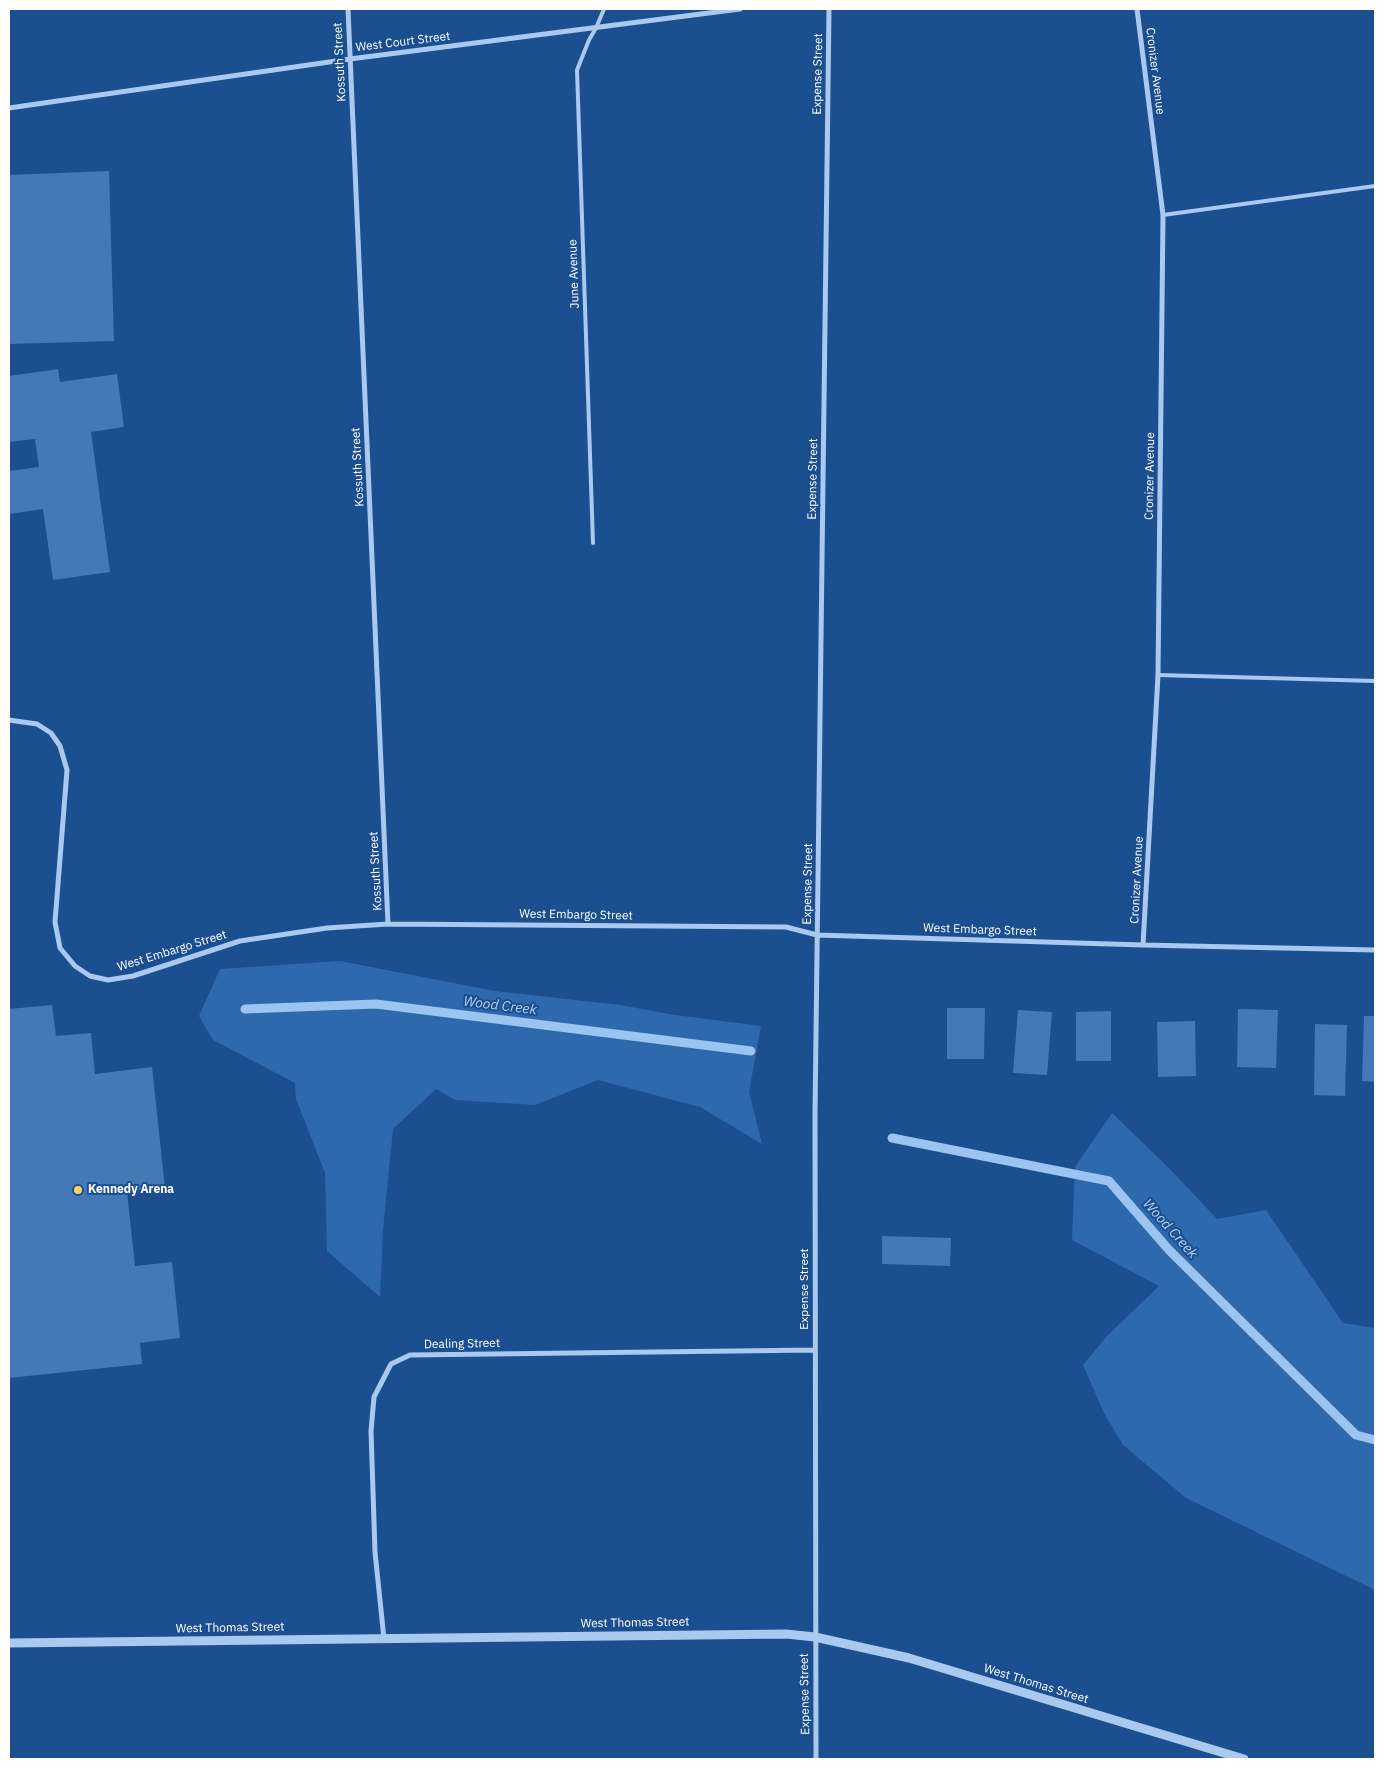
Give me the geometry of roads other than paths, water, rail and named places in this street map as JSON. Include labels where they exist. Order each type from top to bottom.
[{"type":"street","name":"Kossuth Street","points":[[348,9],[388,924]]},
{"type":"street","name":"West Court Street","points":[[9,108],[350,59],[740,9]]},
{"type":"street","name":"Expense Street","points":[[816,1759],[817,935],[829,9]]},
{"type":"street","name":"Cronizer Avenue","points":[[1137,9],[1163,215],[1158,675],[1143,945]]},
{"type":"street","name":"West Embargo Street","points":[[9,720],[37,724],[51,733],[60,746],[67,770],[55,922],[60,948],[75,966],[90,976],[108,980],[133,976],[240,941],[327,928],[388,924],[786,927],[817,935],[1375,950]]},
{"type":"street","name":"Dealing Street","points":[[384,1639],[375,1552],[371,1432],[374,1397],[391,1364],[410,1355],[815,1350]]},
{"type":"street","name":"West Thomas Street","points":[[9,1643],[786,1634],[815,1637],[909,1658],[1244,1759]]},
{"type":"lane","name":"June Avenue","points":[[593,543],[577,70],[604,9]]},
{"type":"lane","points":[[1163,215],[1375,186]]},
{"type":"lane","points":[[1158,675],[1375,681]]},
{"type":"waterway","name":"Wood Creek","points":[[245,1009],[376,1004],[751,1051]]},
{"type":"waterway","name":"Wood Creek","points":[[892,1138],[1109,1181],[1169,1250],[1356,1435],[1375,1440]]},
{"type":"place","name":"Kennedy Arena","points":[[78,1190]]}]
